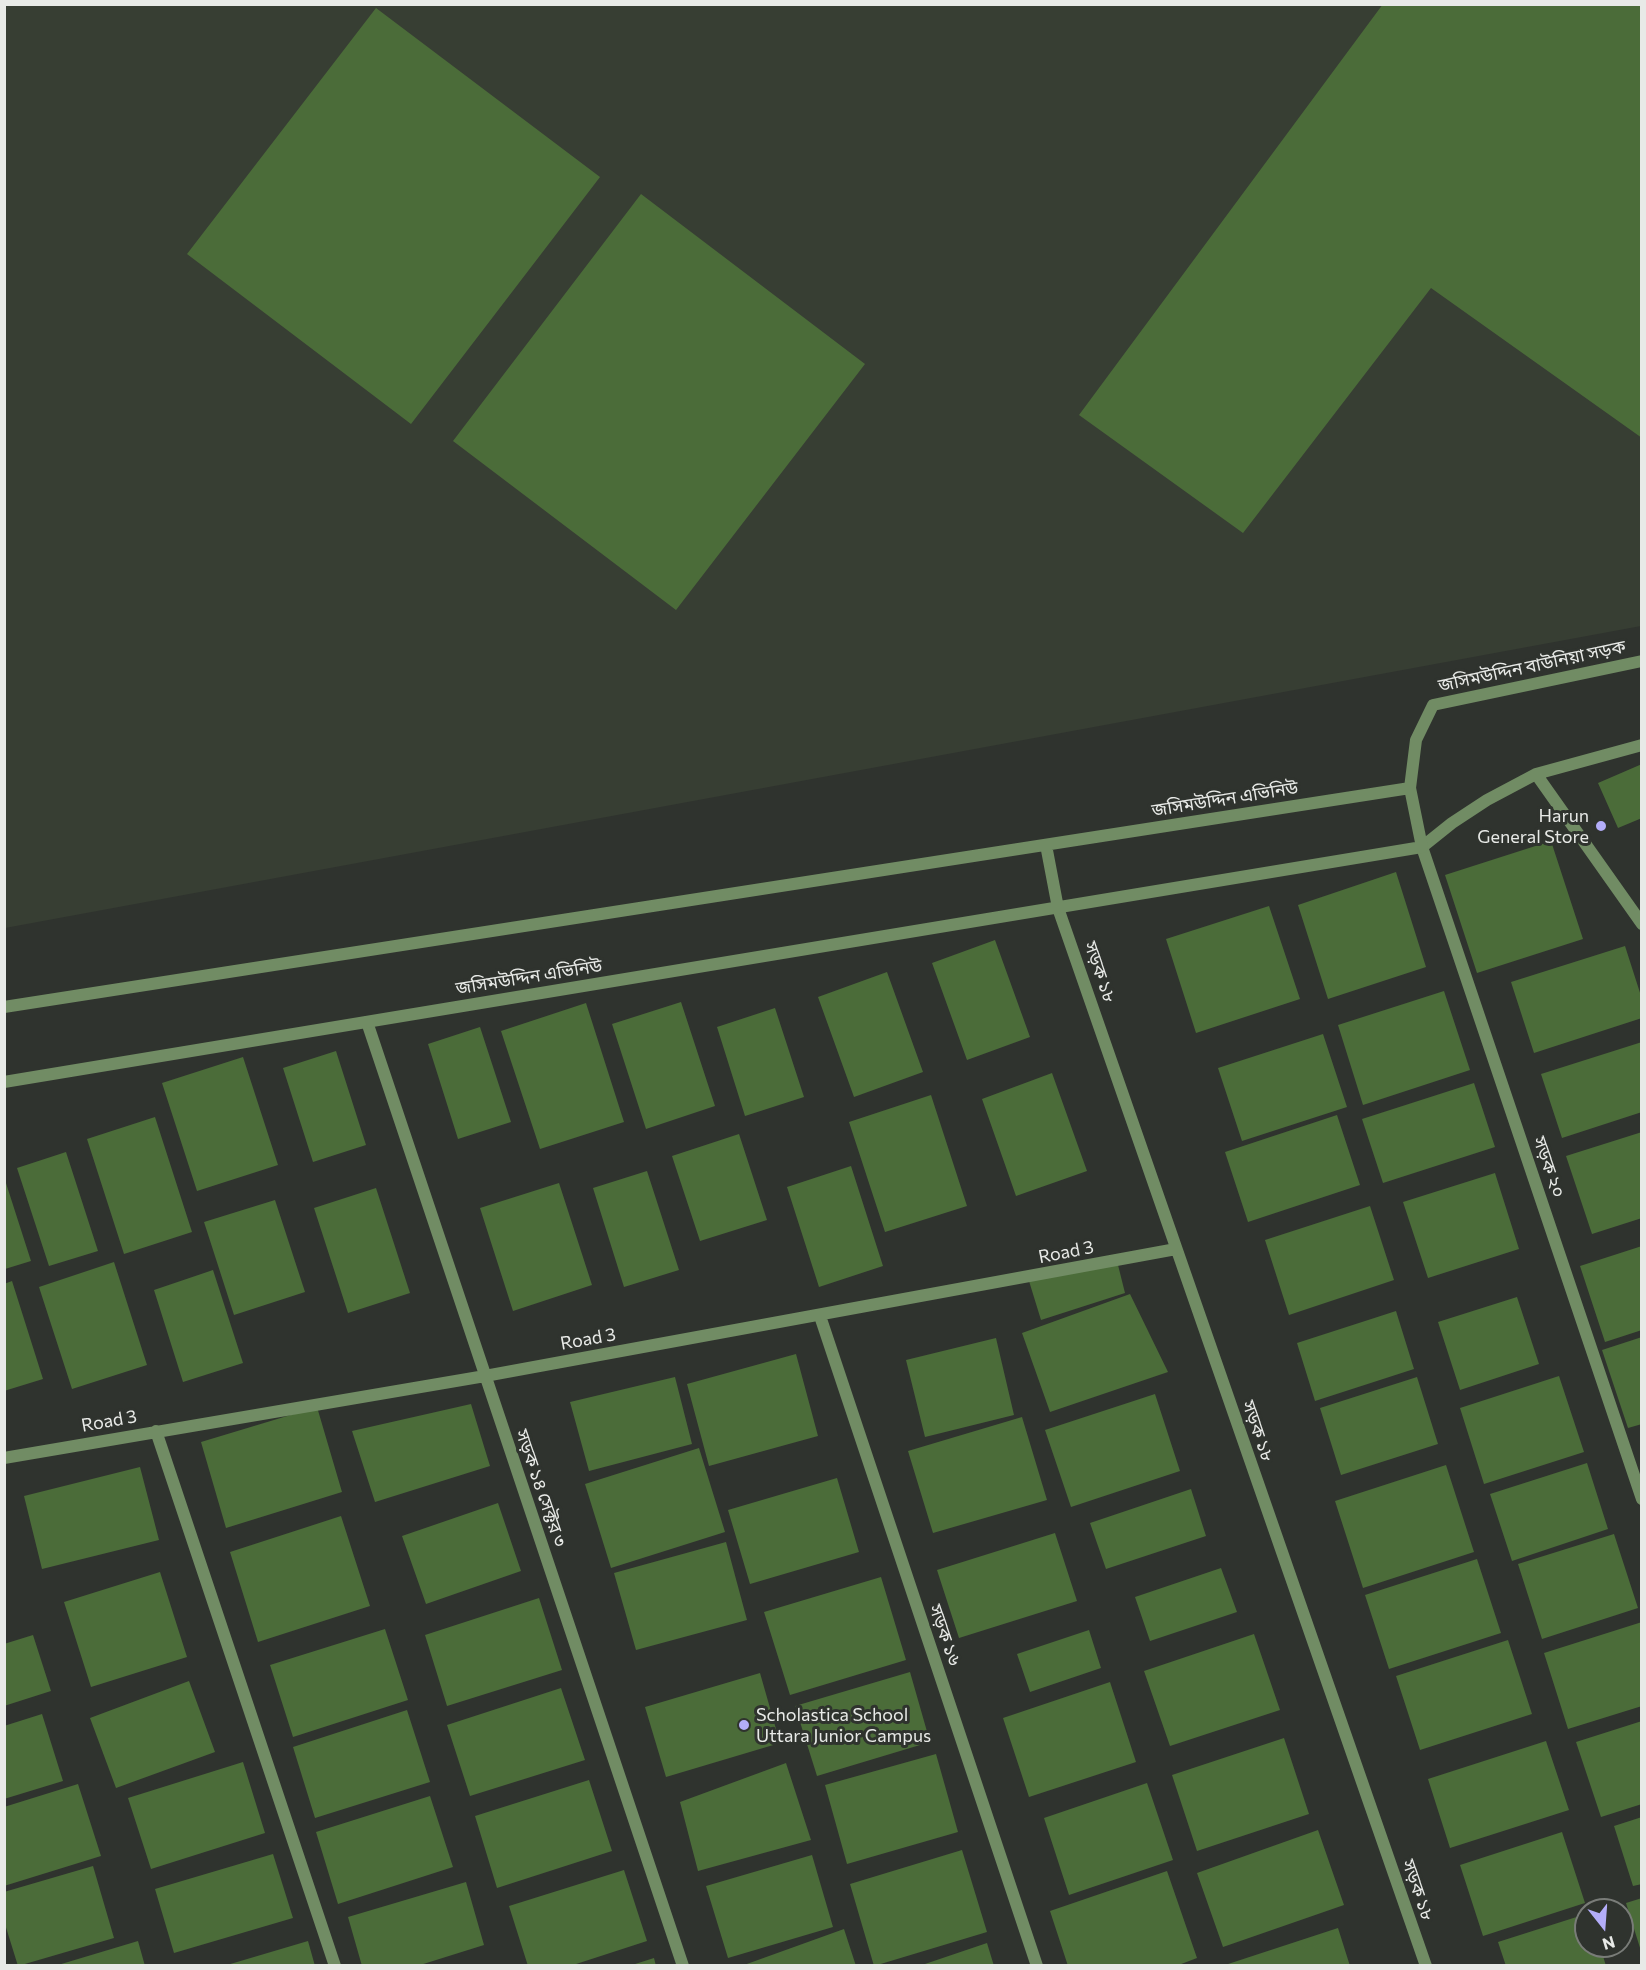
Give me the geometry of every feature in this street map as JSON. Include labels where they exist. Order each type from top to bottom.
[{"type":"street","name":"জসিমউদ্দিন বাউনিয়া সড়ক","points":[[1422,848],[1410,788],[1416,740],[1433,705],[1641,661]]},
{"type":"street","points":[[1422,848],[1452,823],[1487,800],[1536,774],[1641,745]]},
{"type":"street","points":[[1536,774],[1641,924]]},
{"type":"street","name":"জসিমউদ্দিন এভিনিউ","points":[[4,1007],[1410,788]]},
{"type":"street","points":[[1046,845],[1058,908]]},
{"type":"street","name":"জসিমউদ্দিন এভিনিউ","points":[[4,1082],[1422,848]]},
{"type":"street","name":"সড়ক ২০","points":[[1422,848],[1641,1499]]},
{"type":"street","name":"সড়ক ১৮","points":[[1058,908],[1426,1965]]},
{"type":"street","name":"সড়ক ১৪ সেক্টর ৩","points":[[367,1022],[684,1965]]},
{"type":"street","name":"Road 3","points":[[4,1458],[485,1376],[1176,1250]]},
{"type":"street","name":"সড়ক ১৬","points":[[820,1316],[1037,1965]]},
{"type":"street","points":[[156,1431],[335,1965]]},
{"type":"shaded area","points":[[5,5],[1641,5],[1641,626],[5,928]]},
{"type":"building","points":[[1383,4],[1642,4],[1642,438],[1431,288],[1243,533],[1079,415]]},
{"type":"building","points":[[376,8],[600,177],[411,424],[187,254]]},
{"type":"building","points":[[641,194],[865,364],[676,610],[453,441]]},
{"type":"building","points":[[1642,764],[1642,818],[1618,828],[1598,783]]},
{"type":"building","points":[[1551,841],[1583,939],[1477,973],[1445,875]]},
{"type":"building","points":[[1396,872],[1426,967],[1328,999],[1298,905]]},
{"type":"building","points":[[1269,906],[1300,999],[1196,1033],[1166,939]]},
{"type":"building","points":[[995,940],[1030,1037],[967,1060],[932,963]]},
{"type":"building","points":[[1625,946],[1642,999],[1642,1018],[1534,1053],[1511,982]]},
{"type":"building","points":[[887,972],[923,1072],[854,1097],[818,997]]},
{"type":"building","points":[[1444,991],[1470,1070],[1363,1105],[1338,1025]]},
{"type":"building","points":[[681,1002],[715,1106],[646,1129],[612,1024]]},
{"type":"building","points":[[586,1003],[624,1122],[540,1149],[501,1031]]},
{"type":"building","points":[[775,1008],[804,1097],[745,1116],[717,1027]]},
{"type":"building","points":[[480,1027],[511,1122],[458,1139],[428,1044]]},
{"type":"building","points":[[1323,1034],[1347,1107],[1242,1141],[1218,1068]]},
{"type":"building","points":[[1642,1042],[1642,1112],[1562,1138],[1541,1074]]},
{"type":"building","points":[[336,1051],[366,1145],[313,1162],[283,1068]]},
{"type":"building","points":[[243,1057],[278,1165],[197,1191],[162,1083]]},
{"type":"building","points":[[1052,1073],[1087,1171],[1016,1196],[982,1099]]},
{"type":"building","points":[[1474,1083],[1495,1147],[1383,1183],[1362,1119]]},
{"type":"building","points":[[931,1095],[967,1206],[885,1232],[849,1122]]},
{"type":"building","points":[[1337,1115],[1360,1185],[1248,1222],[1225,1152]]},
{"type":"building","points":[[155,1117],[192,1232],[124,1254],[87,1139]]},
{"type":"building","points":[[1642,1132],[1642,1218],[1592,1234],[1566,1156]]},
{"type":"building","points":[[739,1134],[767,1220],[700,1241],[672,1156]]},
{"type":"building","points":[[66,1152],[98,1251],[49,1266],[17,1168]]},
{"type":"building","points":[[851,1166],[883,1266],[819,1287],[787,1187]]},
{"type":"building","points":[[647,1171],[679,1270],[624,1287],[593,1188]]},
{"type":"building","points":[[1495,1173],[1519,1249],[1428,1278],[1403,1202]]},
{"type":"building","points":[[5,1180],[31,1261],[5,1269]]},
{"type":"building","points":[[559,1183],[592,1285],[513,1311],[480,1208]]},
{"type":"building","points":[[376,1188],[410,1293],[348,1313],[314,1208]]},
{"type":"building","points":[[275,1200],[305,1292],[234,1315],[204,1222]]},
{"type":"building","points":[[1370,1206],[1394,1280],[1289,1315],[1265,1240]]},
{"type":"building","points":[[1642,1246],[1642,1330],[1605,1342],[1580,1266]]},
{"type":"building","points":[[114,1262],[147,1365],[72,1389],[39,1287]]},
{"type":"building","points":[[1118,1265],[1125,1293],[1041,1320],[1029,1281]]},
{"type":"building","points":[[213,1270],[243,1363],[183,1382],[154,1290]]},
{"type":"building","points":[[12,1281],[43,1379],[4,1391],[4,1284]]},
{"type":"building","points":[[1130,1294],[1168,1372],[1050,1412],[1022,1333]]},
{"type":"building","points":[[1517,1297],[1539,1364],[1460,1390],[1438,1322]]},
{"type":"building","points":[[1396,1311],[1414,1369],[1315,1401],[1297,1343]]},
{"type":"building","points":[[1642,1337],[1642,1424],[1628,1428],[1602,1350]]},
{"type":"building","points":[[996,1338],[1014,1415],[925,1437],[906,1360]]},
{"type":"building","points":[[796,1354],[818,1436],[709,1466],[687,1384]]},
{"type":"building","points":[[1559,1376],[1584,1452],[1484,1484],[1460,1408]]},
{"type":"building","points":[[675,1377],[692,1444],[589,1471],[570,1402]]},
{"type":"building","points":[[1417,1377],[1438,1444],[1341,1475],[1320,1408]]},
{"type":"building","points":[[1155,1394],[1180,1471],[1071,1507],[1045,1430]]},
{"type":"building","points":[[471,1404],[490,1466],[375,1502],[352,1431]]},
{"type":"building","points":[[317,1407],[342,1492],[226,1528],[201,1442]]},
{"type":"building","points":[[1022,1417],[1047,1500],[933,1533],[908,1451]]},
{"type":"building","points":[[699,1448],[725,1532],[611,1568],[585,1484]]},
{"type":"building","points":[[1587,1463],[1608,1529],[1512,1561],[1490,1494]]},
{"type":"building","points":[[1446,1465],[1474,1552],[1363,1588],[1335,1501]]},
{"type":"building","points":[[140,1467],[159,1540],[42,1569],[24,1496]]},
{"type":"building","points":[[837,1478],[859,1552],[750,1584],[728,1510]]},
{"type":"building","points":[[1191,1489],[1206,1536],[1106,1569],[1090,1523]]},
{"type":"building","points":[[498,1503],[521,1571],[426,1604],[402,1536]]},
{"type":"building","points":[[341,1516],[370,1606],[258,1642],[230,1552]]},
{"type":"building","points":[[1055,1533],[1077,1601],[959,1638],[937,1570]]},
{"type":"building","points":[[1614,1534],[1638,1608],[1542,1639],[1518,1564]]},
{"type":"building","points":[[726,1542],[747,1620],[636,1650],[614,1573]]},
{"type":"building","points":[[1477,1559],[1501,1633],[1389,1669],[1365,1595]]},
{"type":"building","points":[[1221,1568],[1237,1612],[1150,1641],[1135,1597]]},
{"type":"building","points":[[160,1572],[187,1657],[91,1687],[64,1602]]},
{"type":"building","points":[[881,1577],[906,1660],[790,1695],[764,1612]]},
{"type":"building","points":[[539,1598],[562,1670],[447,1706],[425,1635]]},
{"type":"building","points":[[1642,1622],[1642,1706],[1568,1729],[1544,1653]]},
{"type":"building","points":[[385,1629],[408,1700],[293,1737],[270,1665]]},
{"type":"building","points":[[1089,1630],[1101,1668],[1030,1692],[1017,1654]]},
{"type":"building","points":[[1254,1634],[1280,1710],[1170,1746],[1144,1671]]},
{"type":"building","points":[[33,1635],[51,1691],[4,1706],[4,1644]]},
{"type":"building","points":[[1508,1640],[1532,1714],[1420,1750],[1396,1676]]},
{"type":"building","points":[[910,1672],[930,1742],[817,1776],[795,1706]]},
{"type":"building","points":[[760,1673],[780,1743],[666,1777],[645,1707]]},
{"type":"building","points":[[189,1681],[215,1752],[116,1788],[90,1718]]},
{"type":"building","points":[[1110,1682],[1136,1762],[1029,1797],[1003,1718]]},
{"type":"building","points":[[561,1688],[585,1760],[470,1796],[447,1725]]},
{"type":"building","points":[[407,1710],[430,1782],[315,1818],[293,1747]]},
{"type":"building","points":[[42,1714],[63,1781],[4,1799],[4,1726]]},
{"type":"building","points":[[1642,1721],[1642,1804],[1601,1817],[1576,1742]]},
{"type":"building","points":[[1284,1738],[1309,1814],[1197,1851],[1172,1775]]},
{"type":"building","points":[[1546,1741],[1569,1810],[1450,1848],[1428,1779]]},
{"type":"building","points":[[936,1754],[958,1832],[847,1864],[825,1785]]},
{"type":"building","points":[[243,1762],[265,1833],[151,1869],[128,1798]]},
{"type":"building","points":[[786,1763],[811,1840],[698,1871],[680,1802]]},
{"type":"building","points":[[589,1780],[612,1851],[497,1888],[475,1816]]},
{"type":"building","points":[[1147,1783],[1173,1860],[1069,1895],[1044,1818]]},
{"type":"building","points":[[78,1784],[101,1856],[4,1886],[4,1807]]},
{"type":"building","points":[[430,1796],[453,1867],[338,1904],[316,1832]]},
{"type":"building","points":[[1642,1817],[1642,1884],[1633,1886],[1614,1826]]},
{"type":"building","points":[[1318,1830],[1344,1905],[1223,1947],[1197,1873]]},
{"type":"building","points":[[1562,1832],[1583,1898],[1574,1898],[1574,1907],[1483,1936],[1460,1865]]},
{"type":"building","points":[[962,1850],[987,1932],[874,1966],[850,1884]]},
{"type":"building","points":[[273,1854],[293,1918],[174,1953],[155,1889]]},
{"type":"building","points":[[812,1855],[833,1927],[728,1958],[706,1886]]},
{"type":"building","points":[[93,1866],[114,1938],[18,1966],[4,1921],[4,1892]]},
{"type":"building","points":[[624,1870],[647,1941],[570,1966],[528,1966],[509,1906]]},
{"type":"building","points":[[1167,1871],[1197,1958],[1176,1966],[1068,1966],[1050,1911]]},
{"type":"building","points":[[466,1882],[484,1945],[417,1966],[362,1966],[348,1917]]},
{"type":"building","points":[[1642,1898],[1642,1951],[1634,1929],[1634,1900]]},
{"type":"building","points":[[1574,1918],[1574,1958],[1604,1958],[1606,1966],[1506,1966],[1498,1942]]},
{"type":"building","points":[[1338,1928],[1350,1966],[1225,1966],[1225,1965]]},
{"type":"building","points":[[844,1929],[856,1966],[744,1966],[744,1965]]},
{"type":"building","points":[[138,1941],[145,1966],[58,1966],[58,1965]]},
{"type":"building","points":[[308,1941],[315,1966],[227,1966],[227,1965]]},
{"type":"building","points":[[987,1943],[994,1966],[922,1966],[922,1965]]},
{"type":"building","points":[[654,1958],[656,1966],[632,1966],[632,1965]]},
{"type":"place","name":"Harun General Store","points":[[1601,826]]},
{"type":"place","name":"Scholastica School Uttara Junior Campus","points":[[744,1725]]}]
